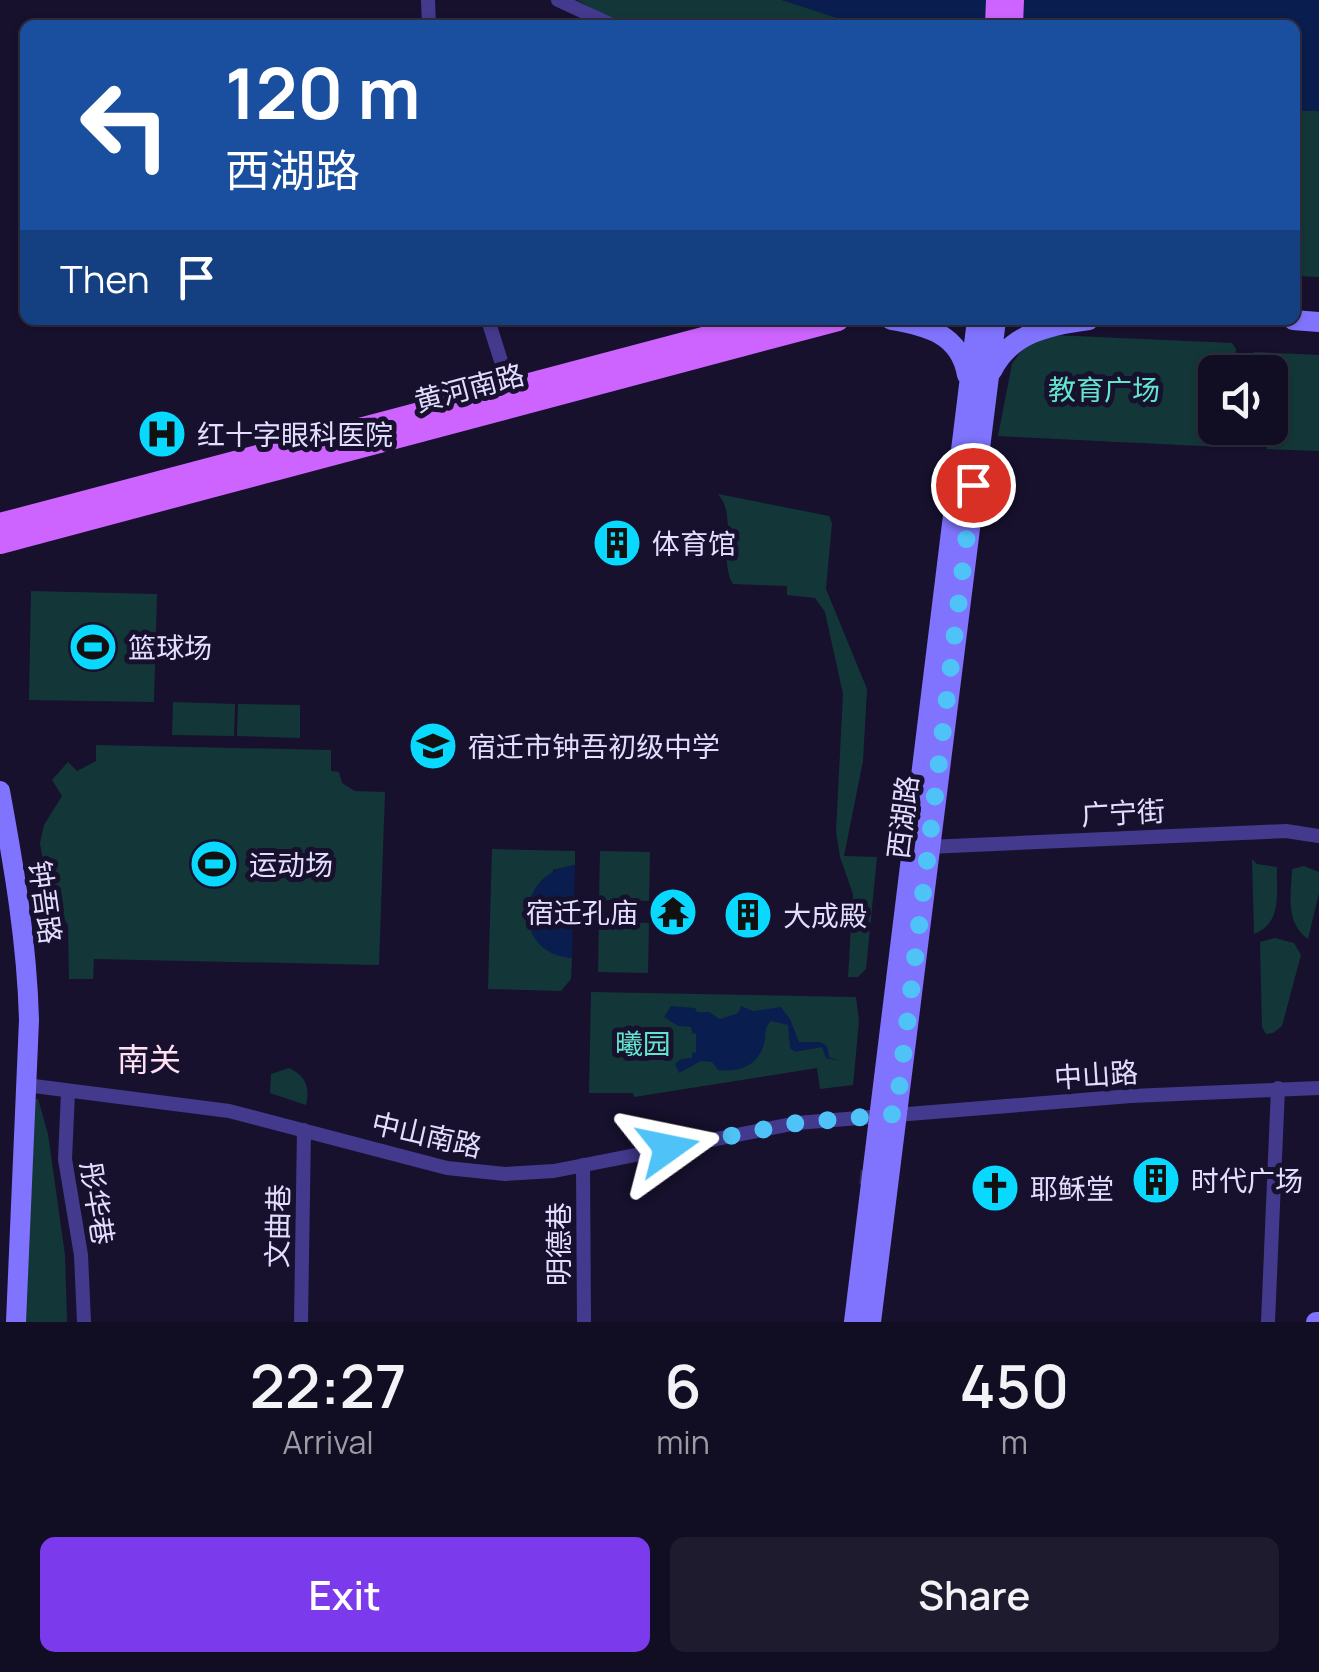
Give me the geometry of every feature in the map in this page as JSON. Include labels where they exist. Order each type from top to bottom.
[{"type":"main road","name":"黄河南路","points":[[0,524],[752,325]]},
{"type":"main road","name":"黄河南路","points":[[0,543],[819,325]]},
{"type":"main road","points":[[911,325],[938,332],[959,352],[977,381],[998,357],[1026,335],[1055,325]]},
{"type":"main road","name":"西湖路","points":[[886,1116],[928,847],[977,381],[977,325]]},
{"type":"main road","name":"西湖路","points":[[863,1320],[977,381],[994,325]]},
{"type":"main road","name":"钟吾路","points":[[0,791],[28,976],[16,1322]]},
{"type":"street","points":[[558,0],[601,20]]},
{"type":"street","points":[[490,325],[510,389]]},
{"type":"street","name":"广宁街","points":[[928,847],[1268,831],[1319,836]]},
{"type":"street","name":"中山南路","points":[[26,1086],[229,1111],[467,1172],[505,1174],[583,1165],[764,1128],[886,1116]]},
{"type":"street","points":[[1268,1322],[1278,1088]]},
{"type":"street","name":"中山路","points":[[886,1116],[1319,1088]]},
{"type":"street","name":"彤华巷","points":[[68,1092],[65,1159],[81,1255],[84,1322]]},
{"type":"street","name":"文曲巷","points":[[301,1322],[304,1130]]},
{"type":"street","name":"明德巷","points":[[583,1165],[584,1322]]},
{"type":"green space","points":[[577,0],[782,0],[844,20],[674,18],[614,19]]},
{"type":"green space","points":[[1300,111],[1319,111],[1319,277],[1300,276]]},
{"type":"green space","name":"教育广场","points":[[1052,335],[1232,343],[1235,355],[1198,355],[1198,445],[1222,447],[998,436],[1012,364],[1026,344]]},
{"type":"green space","points":[[1254,352],[1319,355],[1319,451],[1266,449],[1268,445],[1288,445],[1288,355],[1254,355]]},
{"type":"green space","points":[[718,494],[829,516],[832,523],[826,589],[867,689],[863,761],[844,856],[877,857],[866,969],[858,977],[848,977],[853,894],[836,831],[843,694],[825,612],[815,598],[787,595],[787,586],[733,584],[727,562],[727,515]]},
{"type":"green space","name":"篮球场","points":[[31,591],[157,594],[154,702],[29,700]]},
{"type":"green space","points":[[173,702],[235,704],[234,736],[172,735]]},
{"type":"green space","points":[[238,704],[300,705],[300,738],[237,736]]},
{"type":"green space","points":[[96,745],[331,750],[331,771],[339,772],[342,783],[355,791],[385,792],[379,965],[94,959],[93,979],[69,979],[68,925],[49,896],[40,843],[44,825],[62,796],[52,780],[68,762],[77,771],[96,761]]},
{"type":"green space","points":[[492,849],[575,851],[575,865],[553,870],[548,950],[572,958],[571,979],[561,991],[488,989]]},
{"type":"green space","points":[[600,851],[650,852],[649,901],[599,900]]},
{"type":"green space","points":[[1252,859],[1257,864],[1277,867],[1274,915],[1270,923],[1254,934]]},
{"type":"green space","points":[[1304,866],[1319,872],[1319,893],[1308,939],[1296,925],[1291,907],[1292,869]]},
{"type":"green space","points":[[599,922],[649,923],[648,973],[598,972]]},
{"type":"green space","points":[[1275,938],[1294,943],[1301,955],[1282,1026],[1266,1034],[1262,1027],[1260,942]]},
{"type":"green space","name":"曦园","points":[[591,992],[856,997],[859,1021],[853,1085],[820,1089],[817,1068],[634,1097],[633,1093],[589,1093]]},
{"type":"green space","points":[[289,1068],[305,1083],[306,1105],[270,1093],[271,1074]]},
{"type":"green space","points":[[34,1099],[38,1099],[48,1134],[65,1255],[67,1322],[25,1322]]},
{"type":"water","points":[[782,0],[1319,0],[1319,111],[1300,111],[1300,20],[844,20]]},
{"type":"water","points":[[575,865],[572,958],[552,953],[538,943],[530,929],[528,913],[540,882],[555,871]]},
{"type":"water","points":[[671,1006],[695,1008],[720,1019],[738,1013],[741,1006],[753,1011],[781,1007],[799,1042],[820,1042],[827,1046],[829,1057],[841,1061],[826,1058],[822,1047],[795,1052],[790,1048],[788,1025],[771,1021],[761,1052],[746,1066],[718,1070],[712,1062],[701,1061],[679,1073],[675,1064],[692,1058],[696,1034],[691,1027],[678,1026],[664,1017]]},
{"type":"tunnel","points":[[860,1177],[902,1181]]},
{"type":"place","name":"红十字眼科医院","points":[[162,434]]},
{"type":"place","name":"体育馆","points":[[617,543]]},
{"type":"place","name":"篮球场","points":[[93,647]]},
{"type":"place","name":"宿迁市钟吾初级中学","points":[[433,746]]},
{"type":"place","name":"运动场","points":[[214,864]]},
{"type":"place","name":"宿迁孔庙","points":[[673,912]]},
{"type":"place","name":"大成殿","points":[[748,915]]},
{"type":"place","name":"时代广场","points":[[1156,1180]]},
{"type":"place","name":"耶稣堂","points":[[995,1188]]},
{"type":"district","name":"南关","points":[[149,1059]]},
{"type":"route","points":[[668,1148],[797,1123],[896,1114],[973,485]]}]
